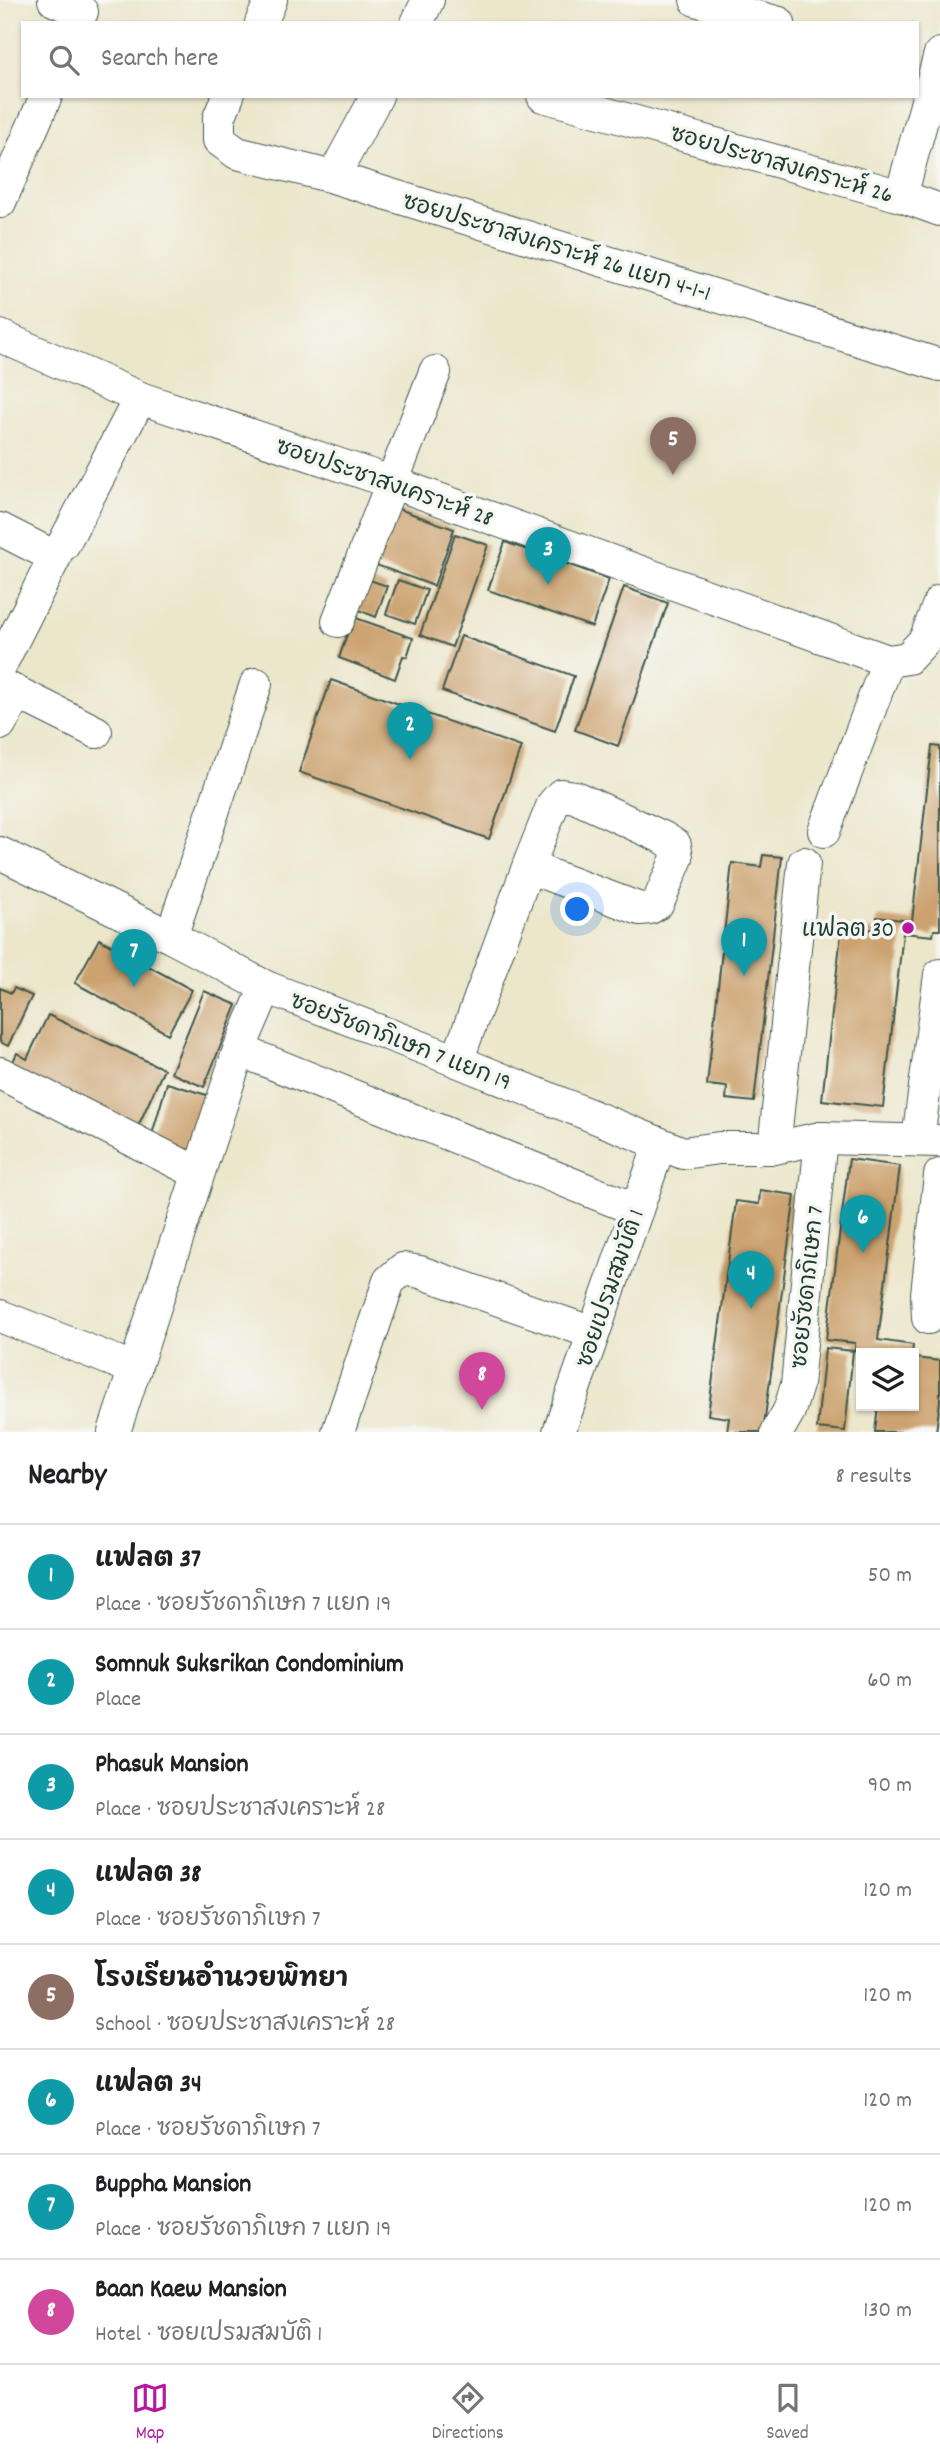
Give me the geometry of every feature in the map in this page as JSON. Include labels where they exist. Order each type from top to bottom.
[{"type":"street","points":[[262,21],[271,0]]},
{"type":"street","points":[[417,21],[428,0]]},
{"type":"street","points":[[696,0],[772,21]]},
{"type":"street","points":[[901,196],[931,60]]},
{"type":"street","points":[[0,202],[45,98]]},
{"type":"street","name":"ซอยประชาสงเคราะห์ 26 แยก 4-1-1","points":[[227,98],[219,118],[219,140],[237,153],[332,177],[940,365]]},
{"type":"street","points":[[332,177],[376,98]]},
{"type":"street","name":"ซอยประชาสงเคราะห์ 26","points":[[550,98],[901,196],[940,210]]},
{"type":"street","name":"ซอยประชาสงเคราะห์ 28","points":[[2,343],[139,398],[391,482],[888,661]]},
{"type":"street","points":[[338,621],[435,372]]},
{"type":"street","points":[[63,545],[139,398]]},
{"type":"street","points":[[0,529],[55,557],[0,666]]},
{"type":"street","points":[[824,831],[888,661],[908,658],[925,640],[940,601]]},
{"type":"street","points":[[171,937],[256,684]]},
{"type":"street","points":[[0,724],[9,688],[96,732]]},
{"type":"street","points":[[457,1061],[528,867],[553,804],[561,794],[575,797],[664,838],[675,845],[677,858],[658,903],[650,908],[640,909],[528,867]]},
{"type":"street","name":"ซอยรัชดาภิเษก 7 แยก 19","points":[[0,853],[266,987],[683,1153],[719,1148],[774,1148],[821,1138],[929,1140]]},
{"type":"street","points":[[774,1148],[804,863]]},
{"type":"street","points":[[929,1140],[940,975]]},
{"type":"street","points":[[114,1432],[239,1050],[266,987]]},
{"type":"street","points":[[239,1050],[637,1210]]},
{"type":"street","points":[[0,1073],[198,1173]]},
{"type":"street","name":"ซอยรัชดาภิเษก 7","points":[[777,1432],[789,1411],[797,1385],[821,1138]]},
{"type":"street","name":"ซอยเปรมสมบัติ 1","points":[[559,1432],[660,1144]]},
{"type":"street","points":[[928,1318],[927,1294],[940,1175]]},
{"type":"street","points":[[338,1432],[389,1281],[403,1269],[420,1272],[593,1333]]},
{"type":"street","points":[[0,1317],[135,1369]]},
{"type":"building","points":[[396,508],[454,529],[434,586],[376,565]]},
{"type":"building","points":[[455,534],[488,545],[452,647],[420,635]]},
{"type":"building","points":[[505,542],[609,579],[592,627],[488,590]]},
{"type":"building","points":[[367,579],[387,586],[376,617],[356,609]]},
{"type":"building","points":[[398,580],[427,590],[415,624],[386,614]]},
{"type":"building","points":[[624,587],[668,603],[618,746],[575,730]]},
{"type":"building","points":[[353,617],[413,638],[407,657],[403,656],[395,679],[339,658]]},
{"type":"building","points":[[461,636],[574,676],[555,731],[442,691]]},
{"type":"building","points":[[331,680],[521,747],[489,839],[299,772]]},
{"type":"building","name":"แฟลต 30","points":[[932,746],[940,747],[940,930],[934,930],[933,936],[903,933],[883,1107],[822,1100],[842,926],[876,930],[877,917],[912,921]]},
{"type":"building","points":[[763,855],[782,857],[754,1102],[726,1099],[727,1087],[707,1085],[732,863],[761,867]]},
{"type":"building","points":[[99,939],[192,990],[168,1034],[75,983]]},
{"type":"building","points":[[0,988],[11,993],[14,988],[32,996],[8,1046],[0,1042]]},
{"type":"building","points":[[204,991],[237,1005],[204,1087],[171,1073]]},
{"type":"building","points":[[48,1015],[164,1069],[136,1131],[9,1070],[17,1053],[27,1059]]},
{"type":"building","points":[[167,1083],[210,1096],[193,1151],[151,1138]]},
{"type":"building","points":[[849,1159],[900,1166],[878,1340],[913,1345],[913,1348],[856,1348],[856,1350],[855,1343],[826,1340]]},
{"type":"building","points":[[760,1190],[795,1195],[763,1432],[727,1432],[729,1418],[708,1415],[736,1201],[759,1204]]},
{"type":"building","points":[[825,1348],[853,1351],[845,1431],[817,1428]]},
{"type":"building","points":[[919,1359],[940,1361],[940,1401],[936,1432],[875,1432],[877,1411],[919,1411]]},
{"type":"place","name":"โรงเรียนอำนวยพิทยา","points":[[673,475]]},
{"type":"place","name":"Phasuk Mansion","points":[[548,585]]},
{"type":"place","name":"Somnuk Suksrikan Condominium","points":[[410,760]]},
{"type":"place","name":"แฟลต 30","points":[[908,928]]},
{"type":"place","name":"แฟลต 37","points":[[744,976]]},
{"type":"place","name":"Buppha Mansion","points":[[134,987]]},
{"type":"place","name":"แฟลต 34","points":[[863,1253]]},
{"type":"place","name":"แฟลต 38","points":[[751,1309]]},
{"type":"place","name":"Baan Kaew Mansion","points":[[482,1410]]}]
